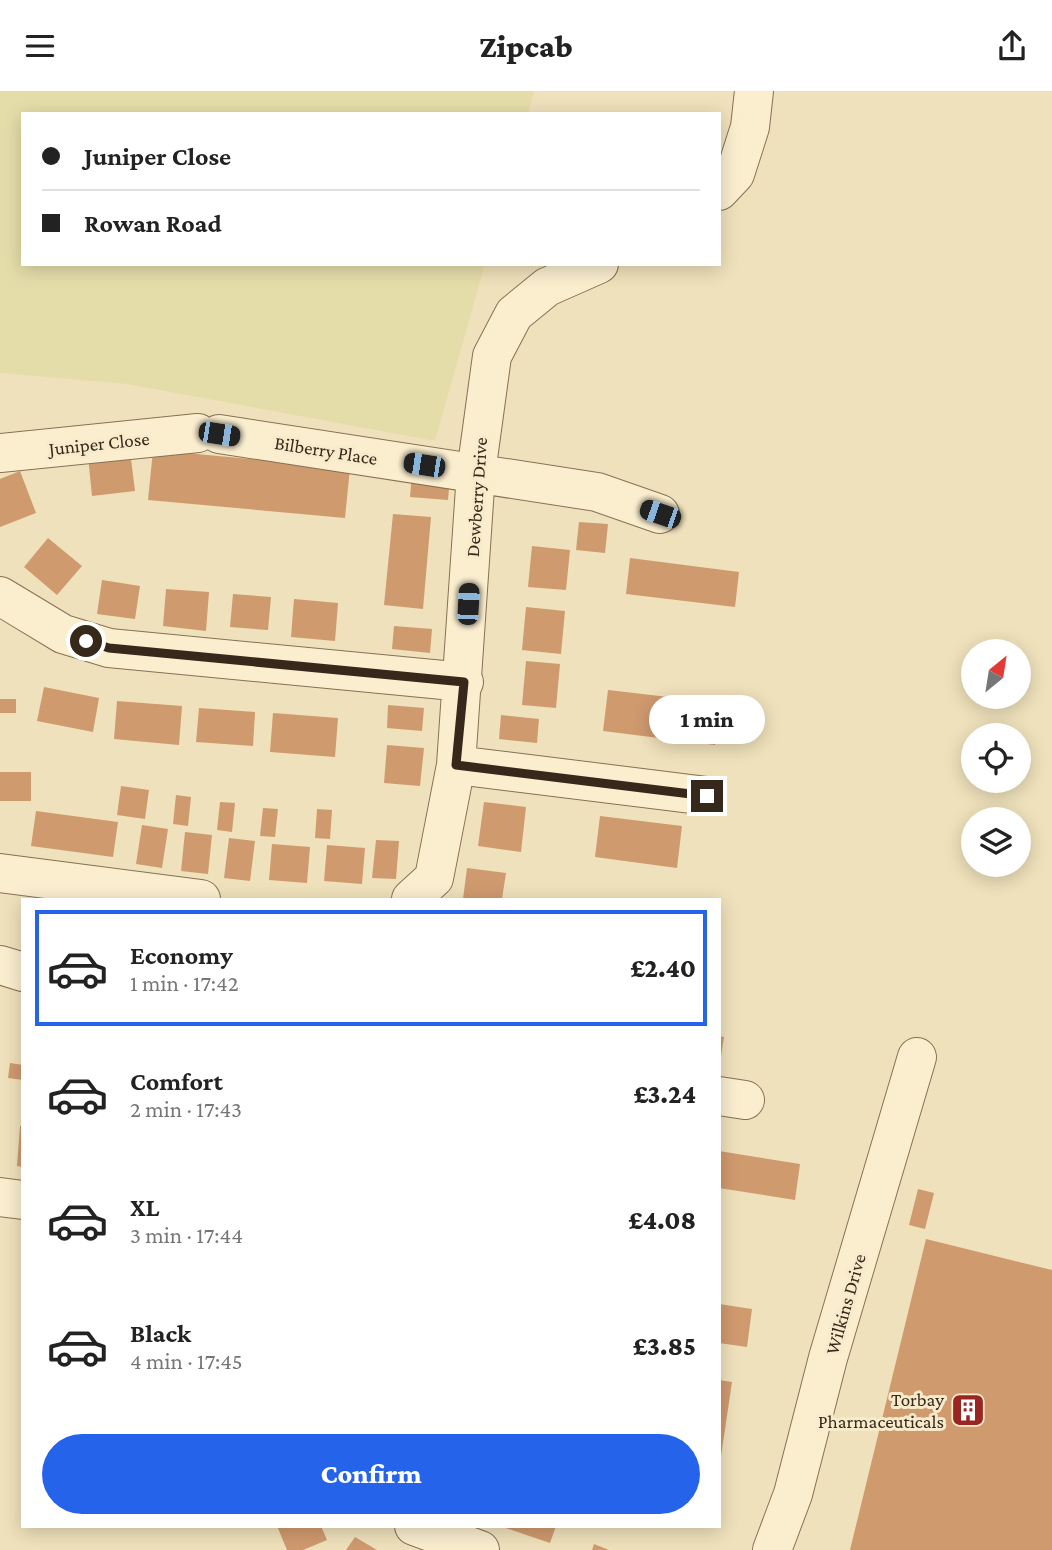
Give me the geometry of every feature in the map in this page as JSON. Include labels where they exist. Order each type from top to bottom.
[{"type":"street","points":[[721,189],[735,174],[750,127],[754,91]]},
{"type":"street","name":"Dewberry Drive","points":[[412,898],[433,878],[456,765],[464,682],[476,473],[492,356],[514,314],[547,287],[594,266]]},
{"type":"street","name":"Bilberry Place","points":[[208,434],[597,492],[660,514]]},
{"type":"street","name":"Juniper Close","points":[[0,453],[208,434]]},
{"type":"street","points":[[0,596],[63,634],[109,648],[464,682]]},
{"type":"street","points":[[456,765],[707,796]]},
{"type":"street","points":[[0,873],[193,898]]},
{"type":"street","points":[[0,965],[21,971]]},
{"type":"street","name":"Wilkins Drive","points":[[772,1550],[793,1494],[828,1358],[917,1057]]},
{"type":"street","points":[[0,1197],[21,1200]]},
{"type":"street","points":[[420,1528],[480,1550]]},
{"type":"shaded area","points":[[0,91],[534,91],[529,112],[21,112],[21,266],[484,266],[435,441],[127,384],[0,373]]},
{"type":"building","points":[[153,450],[350,468],[345,518],[148,500]]},
{"type":"building","points":[[130,451],[135,491],[92,496],[88,456]]},
{"type":"building","points":[[20,471],[36,513],[0,527],[0,479]]},
{"type":"building","points":[[412,473],[450,477],[448,500],[410,497]]},
{"type":"building","points":[[393,514],[431,517],[423,609],[384,605]]},
{"type":"building","points":[[579,522],[608,524],[605,553],[576,550]]},
{"type":"building","points":[[48,538],[82,566],[57,595],[24,567]]},
{"type":"building","points":[[532,546],[570,550],[566,590],[528,587]]},
{"type":"building","points":[[630,558],[739,572],[735,607],[626,594]]},
{"type":"building","points":[[102,580],[140,586],[135,619],[97,614]]},
{"type":"building","points":[[166,589],[209,592],[206,631],[163,626]]},
{"type":"building","points":[[233,594],[271,597],[268,630],[230,627]]},
{"type":"building","points":[[294,599],[338,603],[335,641],[291,637]]},
{"type":"building","points":[[526,607],[565,611],[561,654],[522,650]]},
{"type":"building","points":[[394,626],[432,629],[430,653],[392,649]]},
{"type":"building","points":[[526,661],[560,664],[556,708],[522,705]]},
{"type":"building","points":[[44,687],[99,698],[93,732],[37,721]]},
{"type":"building","points":[[608,690],[720,703],[715,745],[603,731]]},
{"type":"building","points":[[0,699],[16,699],[16,713],[0,713]]},
{"type":"building","points":[[117,701],[182,706],[179,745],[114,739]]},
{"type":"building","points":[[388,705],[424,708],[422,731],[387,728]]},
{"type":"building","points":[[199,708],[255,712],[253,746],[196,742]]},
{"type":"building","points":[[273,713],[338,718],[335,757],[270,752]]},
{"type":"building","points":[[501,715],[539,719],[537,743],[499,739]]},
{"type":"building","points":[[387,745],[424,748],[420,786],[384,783]]},
{"type":"building","points":[[0,772],[31,772],[31,801],[0,801]]},
{"type":"building","points":[[121,786],[149,790],[145,819],[117,815]]},
{"type":"building","points":[[176,795],[191,797],[188,826],[173,824]]},
{"type":"building","points":[[220,802],[235,803],[232,832],[217,830]]},
{"type":"building","points":[[484,802],[526,807],[521,852],[478,846]]},
{"type":"building","points":[[263,808],[278,809],[275,837],[260,836]]},
{"type":"building","points":[[317,809],[332,810],[330,839],[315,838]]},
{"type":"building","points":[[36,811],[118,822],[113,857],[31,846]]},
{"type":"building","points":[[600,816],[682,826],[677,868],[595,857]]},
{"type":"building","points":[[142,825],[168,829],[162,868],[136,864]]},
{"type":"building","points":[[185,832],[212,835],[208,874],[181,871]]},
{"type":"building","points":[[229,838],[255,841],[250,881],[224,878]]},
{"type":"building","points":[[376,840],[399,841],[396,879],[372,878]]},
{"type":"building","points":[[272,844],[310,847],[307,883],[269,880]]},
{"type":"building","points":[[327,845],[365,848],[362,884],[324,881]]},
{"type":"building","points":[[467,868],[506,873],[502,898],[463,898]]},
{"type":"building","points":[[10,1063],[21,1065],[21,1080],[8,1078]]},
{"type":"building","points":[[20,1126],[21,1126],[21,1167],[17,1166]]},
{"type":"building","points":[[721,1151],[800,1164],[795,1200],[721,1188]]},
{"type":"building","points":[[918,1189],[934,1193],[925,1229],[909,1225]]},
{"type":"building","name":"Torbay Pharmaceuticals","points":[[926,1239],[1052,1270],[1052,1550],[850,1550]]},
{"type":"building","points":[[721,1304],[752,1309],[747,1347],[721,1343]]},
{"type":"building","points":[[721,1380],[732,1382],[721,1456]]},
{"type":"building","points":[[278,1528],[322,1528],[327,1540],[303,1550],[287,1550]]},
{"type":"building","points":[[506,1528],[555,1528],[550,1543]]},
{"type":"building","points":[[355,1537],[377,1550],[346,1550]]},
{"type":"building","points":[[594,1544],[609,1550],[592,1550]]},
{"type":"place","name":"Torbay Pharmaceuticals","points":[[968,1410]]},
{"type":"route","points":[[86,641],[109,648],[464,682],[456,765],[707,796]]}]
